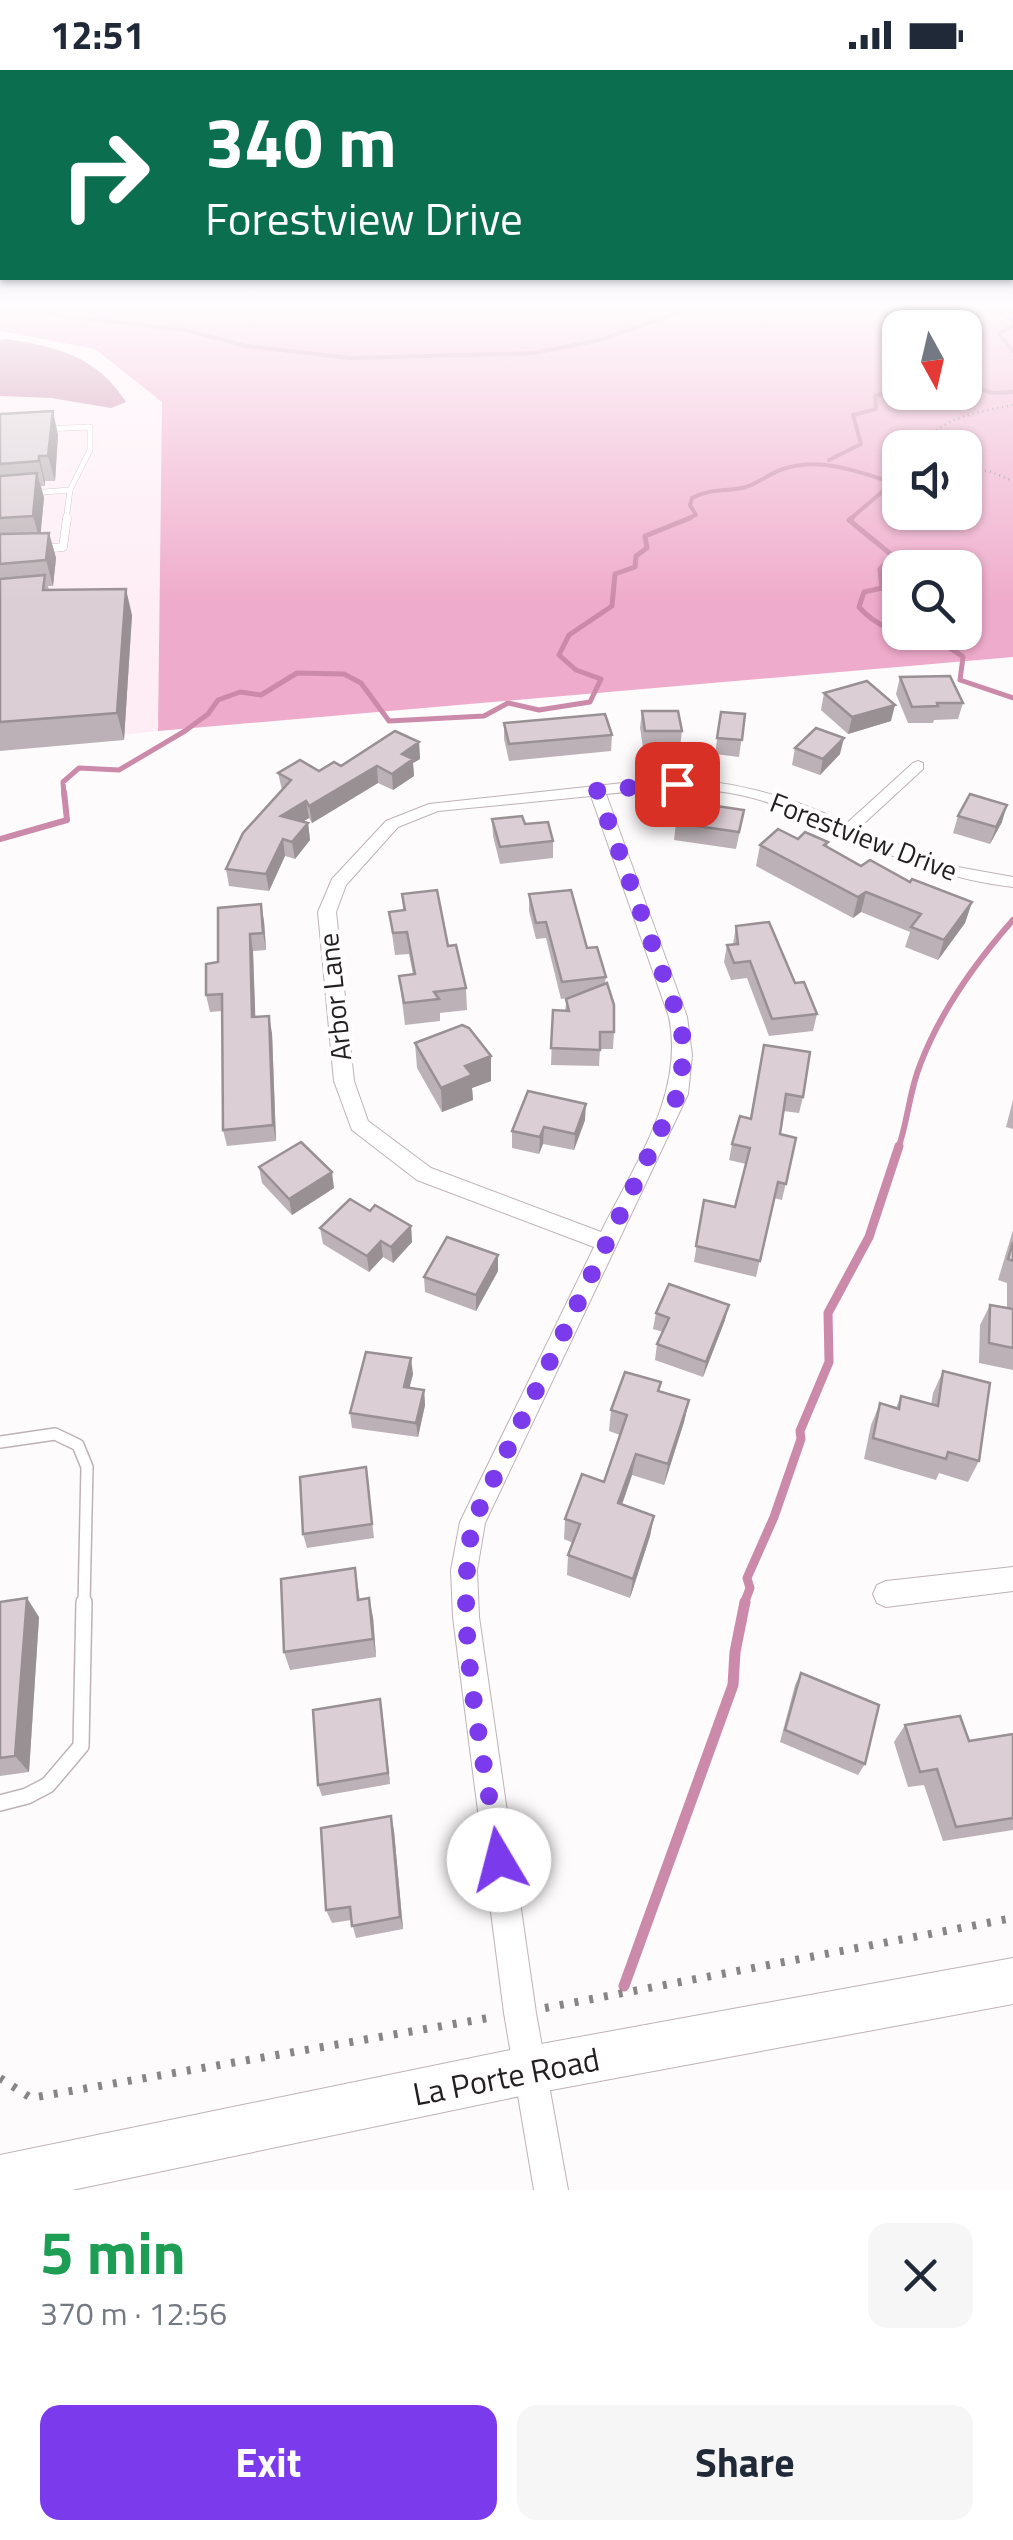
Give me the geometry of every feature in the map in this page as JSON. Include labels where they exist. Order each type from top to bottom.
[{"type":"street","points":[[847,832],[918,766]]},
{"type":"street","name":"Forestview Drive","points":[[597,790],[677,784],[742,790],[780,801],[927,866],[1013,882]]},
{"type":"street","points":[[550,2190],[478,1708],[464,1570],[473,1522],[678,1094],[685,1048],[678,1016],[597,790]]},
{"type":"street","name":"Arbor Lane","points":[[597,790],[435,807],[392,824],[338,883],[326,926],[344,1081],[359,1125],[424,1174],[606,1242]]},
{"type":"street","points":[[886,1594],[1013,1579]]},
{"type":"street","name":"La Porte Road","points":[[0,2180],[82,2169],[530,2070],[1013,1981]]},
{"type":"lane","points":[[32,550],[63,547],[70,490],[90,450],[90,427],[36,430]]},
{"type":"lane","points":[[18,494],[70,490]]},
{"type":"lane","points":[[0,1442],[55,1434],[78,1445],[87,1467],[81,1746],[64,1775],[24,1800],[0,1803]]},
{"type":"path","points":[[935,430],[1013,405]]},
{"type":"path","points":[[982,471],[1013,482]]},
{"type":"shaded area","points":[[0,404],[162,404],[158,731],[0,749]]},
{"type":"shaded area","points":[[87,404],[121,404],[111,408]]},
{"type":"shaded area","points":[[162,404],[882,404],[882,410],[982,410],[982,404],[1013,404],[1013,657],[158,731]]},
{"type":"building","points":[[53,411],[48,456],[39,456],[39,461],[0,464],[0,414]]},
{"type":"building","points":[[37,473],[33,516],[0,518],[0,476]]},
{"type":"building","points":[[49,533],[46,560],[0,564],[0,534]]},
{"type":"building","points":[[45,575],[43,590],[126,589],[117,713],[0,722],[0,579]]},
{"type":"building","points":[[950,676],[963,703],[912,707],[900,677]]},
{"type":"building","points":[[867,681],[895,705],[852,717],[824,693]]},
{"type":"building","points":[[642,711],[678,711],[682,731],[645,731]]},
{"type":"building","points":[[721,712],[745,714],[742,740],[717,738]]},
{"type":"building","points":[[605,714],[612,735],[509,744],[504,723]]},
{"type":"building","points":[[816,728],[844,738],[823,759],[795,748]]},
{"type":"building","points":[[395,731],[419,742],[402,754],[413,759],[392,774],[377,766],[309,806],[306,801],[281,816],[308,823],[292,842],[283,839],[266,874],[226,869],[243,833],[291,780],[278,773],[300,760],[319,771],[334,762],[341,766]]},
{"type":"building","points":[[970,794],[1007,805],[996,827],[958,816]]},
{"type":"building","points":[[682,801],[744,810],[739,832],[676,823]]},
{"type":"building","points":[[522,816],[525,824],[548,822],[553,841],[500,847],[492,819]]},
{"type":"building","points":[[778,829],[798,839],[805,832],[828,842],[824,845],[861,866],[870,860],[910,882],[912,879],[972,902],[944,940],[911,927],[921,914],[866,892],[858,897],[760,845]]},
{"type":"building","points":[[437,890],[448,946],[456,945],[466,988],[434,992],[439,999],[404,1003],[399,976],[415,974],[407,932],[393,933],[389,912],[405,910],[402,894]]},
{"type":"building","points":[[571,890],[587,948],[597,947],[606,977],[562,982],[546,922],[536,923],[529,894]]},
{"type":"building","points":[[261,904],[263,933],[250,934],[252,1017],[269,1016],[273,1125],[223,1130],[222,994],[206,995],[206,964],[218,962],[218,908]]},
{"type":"building","points":[[769,922],[795,983],[804,982],[817,1014],[772,1019],[750,961],[734,963],[727,945],[738,944],[736,926]]},
{"type":"building","points":[[607,983],[614,1005],[614,1032],[600,1032],[600,1050],[551,1048],[553,1010],[569,1011],[566,999]]},
{"type":"building","points":[[462,1025],[469,1028],[491,1056],[465,1066],[472,1075],[441,1088],[415,1043]]},
{"type":"building","points":[[764,1045],[810,1052],[803,1097],[786,1094],[780,1134],[796,1138],[786,1184],[778,1182],[760,1261],[696,1246],[704,1200],[735,1207],[750,1148],[732,1144],[740,1116],[751,1119]]},
{"type":"building","points":[[528,1091],[586,1104],[575,1134],[544,1127],[540,1137],[512,1131]]},
{"type":"building","points":[[301,1142],[332,1172],[289,1199],[259,1167]]},
{"type":"building","points":[[350,1199],[370,1211],[375,1205],[411,1226],[391,1247],[381,1241],[367,1256],[320,1228]]},
{"type":"building","points":[[447,1237],[498,1255],[476,1295],[424,1277]]},
{"type":"building","points":[[669,1284],[729,1305],[706,1362],[657,1344],[669,1318],[656,1313]]},
{"type":"building","points":[[990,1305],[1013,1309],[1013,1348],[989,1343]]},
{"type":"building","points":[[366,1352],[411,1358],[404,1387],[424,1390],[416,1423],[350,1413]]},
{"type":"building","points":[[943,1371],[990,1383],[979,1461],[948,1452],[946,1459],[873,1438],[880,1403],[899,1409],[901,1396],[938,1406]]},
{"type":"building","points":[[625,1372],[661,1382],[658,1391],[689,1400],[668,1464],[636,1454],[618,1503],[654,1516],[633,1579],[568,1555],[580,1524],[565,1519],[582,1474],[604,1482],[627,1415],[611,1410]]},
{"type":"building","points":[[366,1467],[372,1524],[303,1534],[300,1477]]},
{"type":"building","points":[[355,1568],[358,1600],[369,1598],[373,1639],[284,1652],[281,1579]]},
{"type":"building","points":[[27,1598],[15,1756],[0,1758],[0,1602]]},
{"type":"building","points":[[801,1673],[879,1705],[865,1764],[785,1730]]},
{"type":"building","points":[[380,1699],[388,1773],[318,1785],[313,1710]]},
{"type":"building","points":[[960,1716],[969,1741],[1013,1734],[1013,1818],[956,1827],[937,1769],[920,1772],[905,1725]]},
{"type":"building","points":[[391,1816],[400,1917],[352,1926],[350,1907],[326,1910],[321,1828]]},
{"type":"waterway","points":[[829,460],[861,444],[853,415],[876,409],[876,404]]},
{"type":"waterway","points":[[684,520],[696,515],[690,505],[692,498],[746,487],[798,465],[828,465],[882,480]]},
{"type":"waterway","points":[[849,520],[882,492]]},
{"type":"waterway","points":[[64,795],[63,782],[79,768],[119,770],[185,731],[208,714],[218,700],[240,692],[261,695],[297,673],[344,674],[361,683],[389,721],[484,716],[508,703],[539,710],[590,702],[601,679],[576,670],[559,655],[569,635],[612,606],[615,574],[635,567],[636,556],[647,548],[645,536],[690,518]]},
{"type":"waterway","points":[[849,520],[893,556],[880,569],[882,588],[864,592],[859,607],[884,626],[936,642],[963,657],[960,680],[1013,698]]},
{"type":"waterway","points":[[0,839],[67,820],[64,792]]},
{"type":"waterway","points":[[898,1149],[916,1075],[928,1045],[972,971],[1013,920]]},
{"type":"waterway","points":[[744,1604],[750,1588],[747,1578],[774,1517],[801,1439],[800,1431],[829,1362],[828,1313],[869,1237],[899,1146]]},
{"type":"waterway","points":[[624,1986],[733,1685],[745,1602]]},
{"type":"route","points":[[499,1860],[466,1618],[464,1570],[473,1522],[678,1094],[685,1048],[678,1016],[597,790],[677,784]]}]
